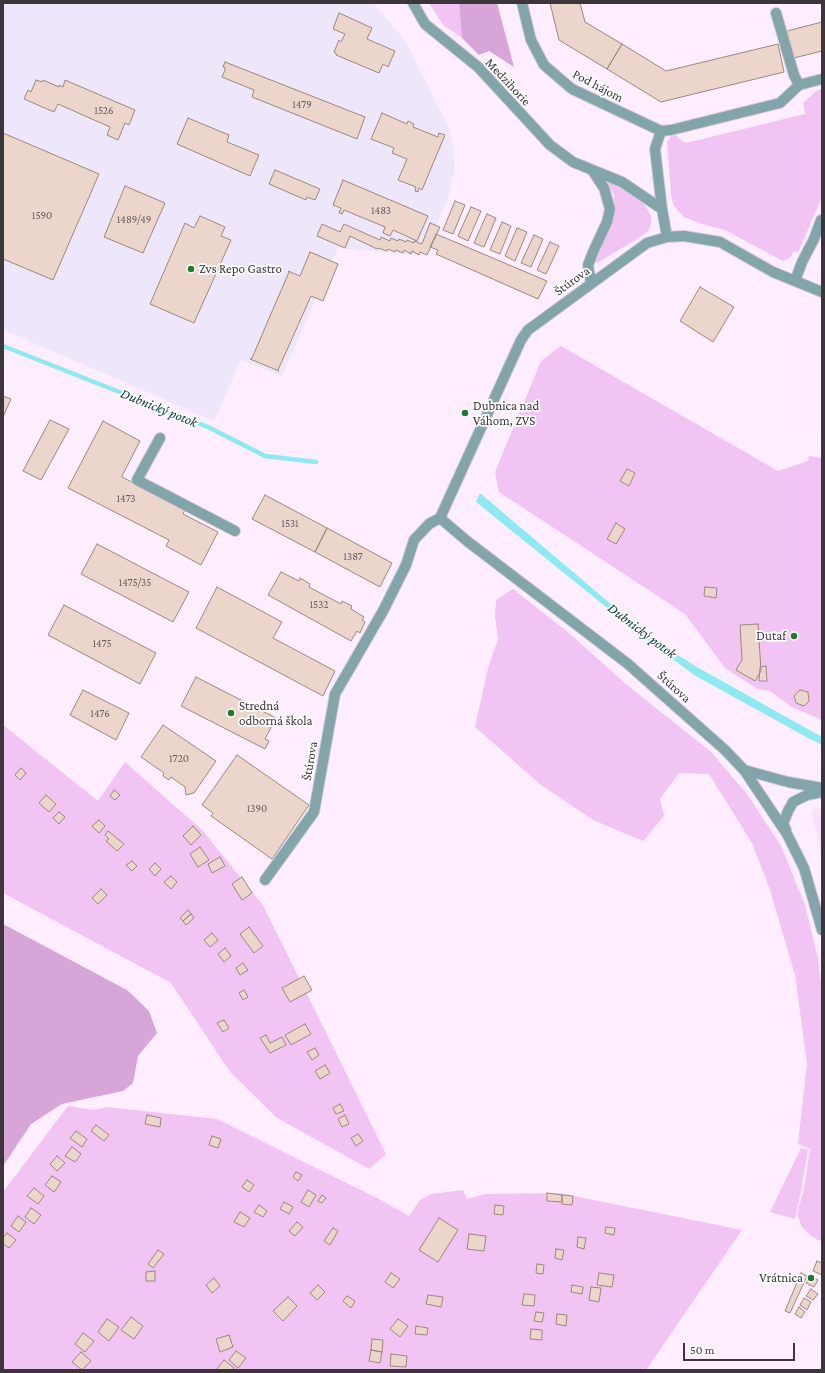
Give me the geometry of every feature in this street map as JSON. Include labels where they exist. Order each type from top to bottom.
[{"type":"street","name":"Medzihorie","points":[[413,3],[425,24],[478,67],[550,145],[573,162],[622,182],[662,209]]},
{"type":"street","name":"Pod hájom","points":[[522,3],[531,40],[544,65],[572,89],[661,131]]},
{"type":"street","points":[[776,13],[794,75],[799,85]]},
{"type":"street","points":[[667,236],[662,209],[655,149],[661,131],[780,103],[799,85],[822,79]]},
{"type":"street","points":[[591,283],[588,265],[607,222],[610,209],[604,188],[592,170]]},
{"type":"street","points":[[795,281],[821,220],[822,221]]},
{"type":"street","name":"Štúrova","points":[[265,880],[314,812],[335,694],[390,598],[406,566],[414,540],[430,524],[440,518],[521,340],[528,330],[647,243],[667,236],[684,236],[720,242],[773,272],[822,292]]},
{"type":"street","points":[[160,438],[137,480],[235,531]]},
{"type":"street","name":"Štúrova","points":[[440,518],[467,541],[628,664],[725,750],[744,770],[787,834],[804,868],[822,930]]},
{"type":"street","points":[[744,770],[782,781],[822,788]]},
{"type":"street","points":[[787,834],[783,824],[793,802],[807,795],[822,792]]},
{"type":"shaded area","points":[[3,3],[374,3],[406,42],[451,132],[455,168],[449,196],[423,256],[338,248],[282,376],[241,360],[214,421],[3,330]]},
{"type":"shaded area","points":[[429,3],[459,3],[462,38],[443,25]]},
{"type":"shaded area","points":[[459,3],[497,3],[514,67],[489,51],[479,55],[462,38]]},
{"type":"shaded area","points":[[822,89],[822,197],[798,253],[794,251],[790,258],[783,261],[725,230],[702,224],[684,217],[678,211],[673,204],[671,194],[667,142],[671,136],[676,135],[686,143],[805,114],[803,103],[816,91]]},
{"type":"shaded area","points":[[605,180],[612,181],[642,202],[651,217],[651,225],[648,231],[642,236],[597,263],[594,262],[593,257],[611,225],[615,210],[614,195]]},
{"type":"shaded area","points":[[561,346],[778,471],[808,461],[809,456],[822,458],[822,720],[792,707],[770,691],[757,689],[725,668],[685,614],[499,492],[495,472],[541,361]]},
{"type":"shaded area","points":[[513,589],[569,633],[627,685],[710,751],[747,794],[781,846],[805,905],[818,959],[822,992],[822,1240],[818,1240],[811,1236],[802,1227],[797,1214],[804,1189],[810,1149],[798,1144],[807,1063],[795,975],[770,890],[752,843],[709,774],[679,773],[660,799],[664,816],[643,841],[593,820],[541,785],[475,727],[488,668],[498,639],[495,616],[496,600]]},
{"type":"shaded area","points":[[3,725],[98,801],[125,762],[202,830],[263,905],[386,1154],[369,1169],[277,1118],[230,1072],[171,983],[3,893]]},
{"type":"shaded area","points":[[814,808],[822,809],[822,855],[811,812]]},
{"type":"shaded area","points":[[3,924],[127,990],[149,1011],[157,1033],[138,1056],[133,1083],[123,1091],[62,1104],[31,1124],[3,1166]]},
{"type":"shaded area","points":[[68,1106],[93,1110],[107,1107],[217,1119],[377,1198],[409,1216],[420,1200],[431,1194],[463,1190],[467,1199],[485,1194],[559,1193],[742,1230],[646,1370],[3,1370],[3,1192]]},
{"type":"shaded area","points":[[801,1148],[808,1150],[795,1219],[770,1212]]},
{"type":"water","points":[[480,493],[652,639],[697,667],[822,737],[822,745],[694,675],[647,640],[476,502]]},
{"type":"building","points":[[550,3],[580,3],[585,22],[622,44],[607,69],[559,40]]},
{"type":"building","points":[[339,13],[372,28],[367,39],[395,51],[388,67],[383,64],[379,73],[336,55],[334,52],[339,40],[341,42],[345,34],[333,29]]},
{"type":"building","points":[[822,22],[822,51],[794,58],[787,31]]},
{"type":"building","points":[[622,44],[666,71],[778,44],[784,72],[661,102],[607,69]]},
{"type":"building","points":[[225,62],[365,117],[357,139],[252,97],[254,90],[222,77],[225,70],[225,67],[223,67]]},
{"type":"building","points":[[36,80],[42,82],[43,80],[59,87],[59,85],[63,87],[65,80],[135,110],[129,125],[125,123],[118,140],[107,135],[110,127],[58,104],[54,112],[24,99],[28,90],[31,92]]},
{"type":"building","points":[[382,113],[407,124],[408,121],[414,124],[413,127],[438,137],[439,133],[445,135],[422,190],[419,188],[418,192],[415,191],[416,187],[398,180],[407,159],[392,153],[394,148],[371,139]]},
{"type":"building","points":[[188,118],[229,135],[227,142],[259,155],[250,176],[177,144]]},
{"type":"building","points":[[3,133],[99,174],[53,280],[3,259]]},
{"type":"building","points":[[275,170],[320,189],[315,200],[307,197],[306,200],[269,184]]},
{"type":"building","points":[[343,180],[428,216],[417,241],[393,230],[390,236],[383,233],[385,227],[344,210],[342,214],[339,213],[341,208],[333,205]]},
{"type":"building","points":[[125,186],[165,203],[143,253],[104,237]]},
{"type":"building","points":[[455,201],[465,205],[453,234],[443,230]]},
{"type":"building","points":[[471,207],[481,211],[468,241],[458,236]]},
{"type":"building","points":[[487,214],[496,218],[484,247],[474,243]]},
{"type":"building","points":[[200,216],[225,227],[221,236],[231,240],[194,323],[150,304],[185,223],[194,228]]},
{"type":"building","points":[[502,222],[511,226],[500,254],[490,250]]},
{"type":"building","points":[[430,223],[440,227],[427,255],[420,252],[419,255],[412,251],[411,254],[404,250],[403,253],[396,250],[395,252],[388,249],[387,251],[377,249],[350,236],[345,248],[317,236],[322,224],[340,232],[344,224],[380,240],[381,237],[390,241],[391,238],[398,241],[399,239],[406,242],[407,240],[422,244]]},
{"type":"building","points":[[517,228],[527,232],[515,261],[505,256]]},
{"type":"building","points":[[436,234],[547,281],[538,299],[436,254],[438,250],[430,247]]},
{"type":"building","points":[[534,235],[543,239],[531,267],[521,263]]},
{"type":"building","points":[[550,242],[559,246],[546,274],[537,270]]},
{"type":"building","points":[[310,252],[338,264],[323,301],[311,296],[278,370],[279,371],[250,359],[252,358],[289,272],[288,271],[300,276]]},
{"type":"building","points":[[700,287],[734,307],[713,342],[680,321]]},
{"type":"building","points":[[3,396],[11,399],[3,417]]},
{"type":"building","points":[[50,420],[69,429],[41,480],[23,471]]},
{"type":"building","points":[[103,421],[140,441],[122,477],[185,510],[183,514],[218,532],[201,565],[166,546],[169,540],[68,488]]},
{"type":"building","points":[[627,469],[635,473],[629,486],[620,481]]},
{"type":"building","points":[[265,495],[327,528],[315,552],[252,519]]},
{"type":"building","points":[[616,523],[625,529],[616,544],[607,539]]},
{"type":"building","points":[[327,528],[392,563],[380,587],[315,552]]},
{"type":"building","points":[[97,544],[189,592],[173,622],[81,574]]},
{"type":"building","points":[[281,572],[299,581],[300,578],[310,584],[309,587],[341,604],[342,601],[352,606],[351,609],[364,617],[362,620],[365,622],[360,633],[357,631],[351,641],[268,595]]},
{"type":"building","points":[[217,587],[282,622],[273,638],[335,671],[323,696],[196,628]]},
{"type":"building","points":[[705,587],[717,588],[716,598],[704,596]]},
{"type":"building","points":[[64,605],[156,653],[140,684],[48,635]]},
{"type":"building","points":[[758,624],[761,671],[755,681],[736,670],[742,660],[740,625]]},
{"type":"building","points":[[766,666],[767,681],[759,681],[760,667]]},
{"type":"building","name":"Stredná odborná škola","points":[[196,677],[276,718],[265,739],[269,741],[265,749],[181,706]]},
{"type":"building","points":[[83,690],[129,713],[116,740],[70,715]]},
{"type":"building","points":[[800,690],[808,692],[809,701],[804,706],[796,703],[794,696]]},
{"type":"building","points":[[163,725],[216,761],[194,793],[186,795],[185,787],[171,777],[169,780],[163,776],[164,773],[141,757]]},
{"type":"building","points":[[237,755],[309,805],[272,859],[211,816],[213,813],[202,805]]},
{"type":"building","points":[[21,768],[26,773],[20,780],[15,775]]},
{"type":"building","points":[[114,790],[120,795],[115,800],[110,796]]},
{"type":"building","points":[[46,795],[56,804],[49,812],[39,803]]},
{"type":"building","points":[[59,812],[65,817],[59,824],[53,818]]},
{"type":"building","points":[[99,820],[105,826],[99,833],[92,826]]},
{"type":"building","points":[[193,826],[201,835],[191,845],[183,836]]},
{"type":"building","points":[[108,831],[124,844],[117,851],[106,841],[109,839],[105,835]]},
{"type":"building","points":[[200,847],[209,860],[198,867],[190,854]]},
{"type":"building","points":[[220,857],[225,866],[212,873],[208,864]]},
{"type":"building","points":[[132,861],[137,866],[132,871],[126,865]]},
{"type":"building","points":[[155,863],[161,869],[155,876],[149,869]]},
{"type":"building","points":[[171,876],[177,882],[171,889],[164,882]]},
{"type":"building","points":[[242,877],[252,893],[242,900],[232,884]]},
{"type":"building","points":[[101,889],[107,895],[98,904],[92,898]]},
{"type":"building","points":[[188,910],[191,914],[183,921],[180,918]]},
{"type":"building","points":[[191,914],[194,918],[186,925],[183,921]]},
{"type":"building","points":[[249,927],[263,946],[254,953],[240,934]]},
{"type":"building","points":[[212,933],[218,940],[210,947],[204,940]]},
{"type":"building","points":[[225,948],[231,956],[224,962],[218,954]]},
{"type":"building","points":[[243,963],[248,970],[240,975],[236,968]]},
{"type":"building","points":[[304,976],[312,990],[290,1002],[282,988]]},
{"type":"building","points":[[244,990],[248,997],[243,1000],[239,993]]},
{"type":"building","points":[[224,1020],[229,1028],[223,1032],[217,1023]]},
{"type":"building","points":[[305,1024],[311,1034],[291,1045],[285,1035]]},
{"type":"building","points":[[266,1035],[270,1043],[282,1037],[286,1045],[270,1053],[260,1038]]},
{"type":"building","points":[[315,1048],[319,1055],[312,1060],[307,1052]]},
{"type":"building","points":[[325,1065],[330,1073],[320,1079],[315,1071]]},
{"type":"building","points":[[340,1104],[344,1111],[336,1114],[333,1108]]},
{"type":"building","points":[[147,1115],[161,1118],[160,1127],[145,1124]]},
{"type":"building","points":[[345,1115],[349,1124],[342,1127],[338,1119]]},
{"type":"building","points":[[96,1125],[109,1135],[104,1141],[91,1131]]},
{"type":"building","points":[[76,1131],[87,1139],[82,1147],[70,1138]]},
{"type":"building","points":[[358,1134],[363,1141],[356,1146],[351,1138]]},
{"type":"building","points":[[212,1136],[221,1139],[218,1148],[209,1145]]},
{"type":"building","points":[[72,1147],[81,1154],[75,1162],[65,1156]]},
{"type":"building","points":[[57,1156],[65,1163],[57,1171],[50,1164]]},
{"type":"building","points":[[296,1172],[302,1175],[298,1181],[293,1177]]},
{"type":"building","points":[[52,1176],[61,1182],[54,1192],[45,1185]]},
{"type":"building","points":[[247,1180],[254,1185],[249,1192],[242,1187]]},
{"type":"building","points":[[34,1188],[44,1196],[38,1204],[27,1196]]},
{"type":"building","points":[[308,1190],[316,1195],[309,1207],[301,1202]]},
{"type":"building","points":[[547,1193],[562,1195],[562,1202],[547,1201]]},
{"type":"building","points":[[322,1195],[326,1198],[322,1203],[318,1201]]},
{"type":"building","points":[[562,1195],[573,1196],[572,1205],[562,1204]]},
{"type":"building","points":[[284,1202],[293,1207],[289,1214],[280,1209]]},
{"type":"building","points":[[259,1205],[267,1211],[263,1217],[254,1212]]},
{"type":"building","points":[[495,1205],[504,1206],[503,1215],[494,1214]]},
{"type":"building","points":[[31,1208],[41,1215],[34,1224],[25,1217]]},
{"type":"building","points":[[240,1212],[250,1218],[244,1227],[234,1222]]},
{"type":"building","points":[[18,1216],[26,1222],[19,1232],[11,1226]]},
{"type":"building","points":[[439,1218],[458,1230],[438,1262],[419,1250]]},
{"type":"building","points":[[297,1222],[303,1227],[295,1236],[289,1231]]},
{"type":"building","points":[[606,1227],[615,1228],[614,1235],[605,1233]]},
{"type":"building","points":[[333,1228],[338,1231],[330,1245],[324,1241]]},
{"type":"building","points":[[7,1233],[16,1240],[9,1248],[3,1244],[3,1238]]},
{"type":"building","points":[[469,1234],[486,1236],[484,1251],[467,1249]]},
{"type":"building","points":[[578,1237],[586,1238],[584,1249],[577,1247]]},
{"type":"building","points":[[556,1249],[564,1250],[562,1260],[555,1258]]},
{"type":"building","points":[[158,1250],[164,1254],[153,1268],[148,1264]]},
{"type":"building","points":[[817,1261],[822,1263],[822,1275],[813,1271]]},
{"type":"building","points":[[537,1264],[544,1265],[543,1274],[536,1273]]},
{"type":"building","points":[[155,1271],[155,1281],[146,1281],[146,1272]]},
{"type":"building","points":[[391,1273],[400,1279],[393,1288],[385,1282]]},
{"type":"building","points":[[599,1273],[614,1275],[612,1287],[597,1285]]},
{"type":"building","points":[[801,1273],[807,1276],[790,1313],[785,1311]]},
{"type":"building","points":[[810,1276],[818,1280],[814,1287],[806,1283]]},
{"type":"building","points":[[214,1278],[220,1286],[212,1293],[206,1285]]},
{"type":"building","points":[[318,1285],[325,1292],[317,1300],[310,1293]]},
{"type":"building","points":[[572,1285],[583,1287],[582,1294],[571,1292]]},
{"type":"building","points":[[591,1287],[601,1288],[599,1302],[589,1300]]},
{"type":"building","points":[[811,1289],[818,1294],[813,1300],[806,1296]]},
{"type":"building","points":[[524,1294],[535,1295],[534,1306],[522,1305]]},
{"type":"building","points":[[428,1295],[443,1297],[441,1307],[426,1304]]},
{"type":"building","points":[[347,1296],[355,1301],[351,1308],[343,1301]]},
{"type":"building","points":[[288,1297],[297,1306],[283,1321],[273,1311]]},
{"type":"building","points":[[804,1298],[811,1302],[807,1310],[800,1305]]},
{"type":"building","points":[[799,1307],[805,1312],[801,1318],[795,1314]]},
{"type":"building","points":[[536,1312],[544,1313],[542,1322],[534,1321]]},
{"type":"building","points":[[557,1314],[567,1315],[566,1326],[556,1324]]},
{"type":"building","points":[[131,1317],[143,1326],[134,1339],[121,1330]]},
{"type":"building","points":[[107,1319],[119,1327],[109,1341],[98,1332]]},
{"type":"building","points":[[398,1319],[408,1326],[400,1337],[390,1329]]},
{"type":"building","points":[[416,1326],[428,1328],[427,1335],[415,1334]]},
{"type":"building","points":[[531,1329],[542,1330],[542,1340],[530,1339]]},
{"type":"building","points":[[83,1333],[94,1341],[85,1352],[75,1344]]},
{"type":"building","points":[[229,1335],[233,1347],[220,1352],[216,1339]]},
{"type":"building","points":[[372,1339],[383,1340],[382,1352],[371,1350]]},
{"type":"building","points":[[371,1350],[382,1352],[380,1363],[369,1361]]},
{"type":"building","points":[[236,1351],[246,1358],[238,1368],[229,1360]]},
{"type":"building","points":[[81,1352],[91,1361],[82,1370],[72,1362]]},
{"type":"building","points":[[391,1354],[407,1356],[406,1367],[390,1366]]},
{"type":"building","points":[[224,1360],[234,1368],[233,1370],[216,1370]]},
{"type":"waterway","name":"Dubnický potok","points":[[3,346],[208,427],[265,456],[316,462]]},
{"type":"place","name":"Zvs Repo Gastro","points":[[191,269]]},
{"type":"place","name":"Dubnica nad Váhom, ZVS","points":[[465,413]]},
{"type":"place","name":"Dutaf","points":[[794,636]]},
{"type":"place","name":"Stredná odborná škola","points":[[231,713]]},
{"type":"place","name":"Vrátnica","points":[[811,1278]]}]
